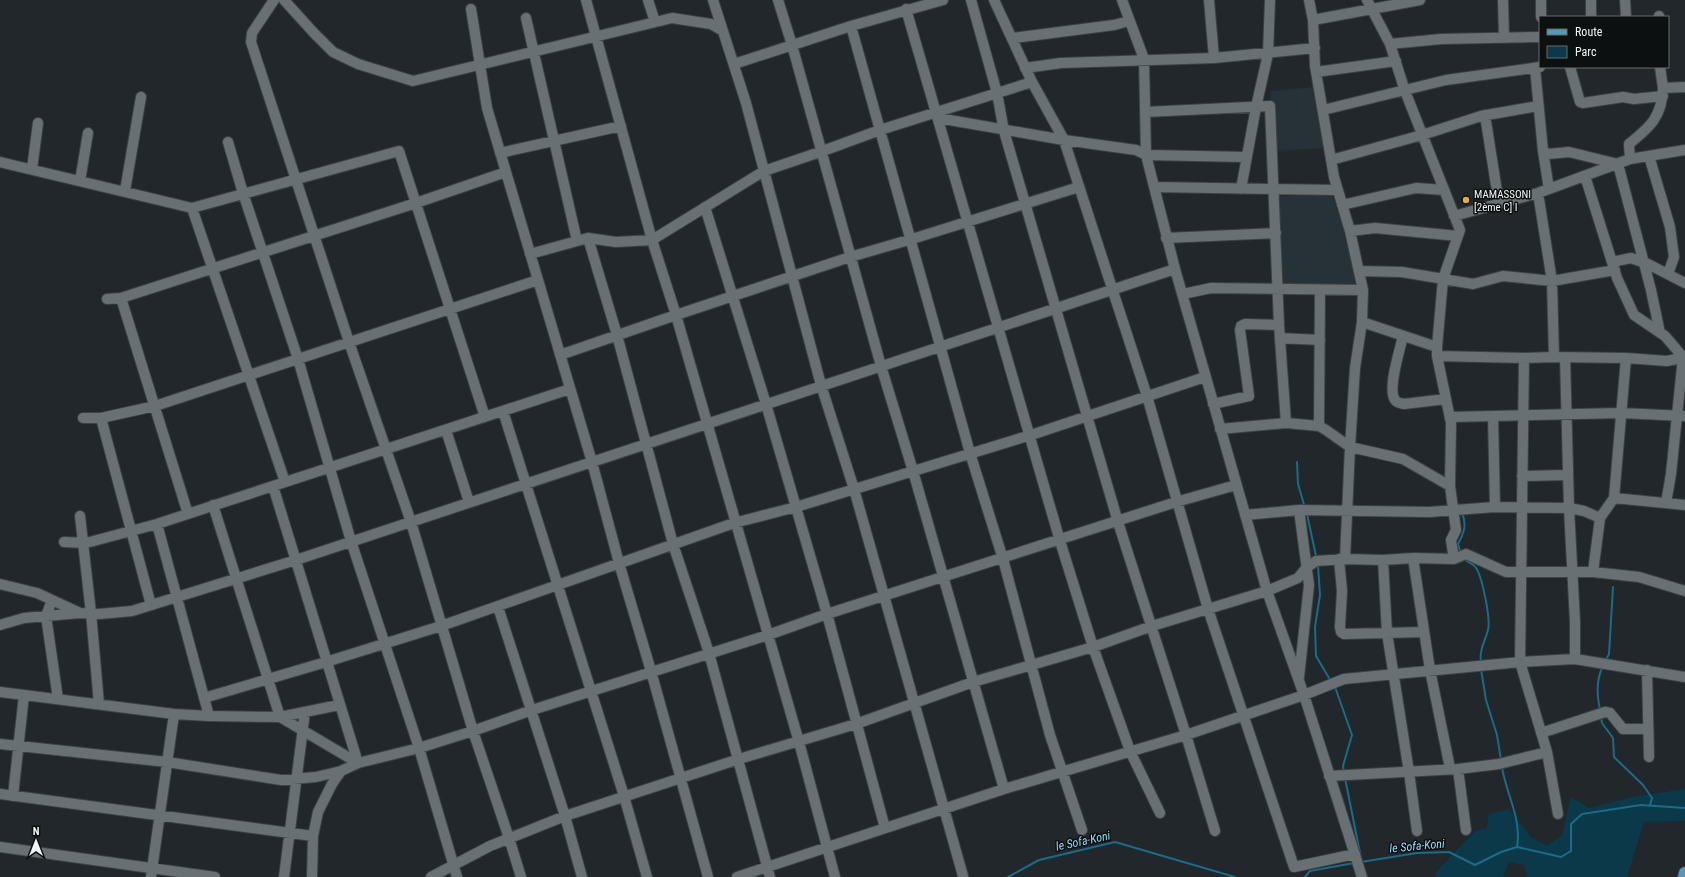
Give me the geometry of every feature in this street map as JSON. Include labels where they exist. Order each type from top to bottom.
[{"type":"main road","points":[[1684,877],[1685,873]]},
{"type":"street","points":[[274,0],[252,33],[251,42],[349,342],[411,522],[473,731],[510,838],[521,877]]},
{"type":"street","points":[[284,0],[333,52],[358,64],[413,81],[672,18],[711,24],[723,31]]},
{"type":"street","points":[[586,0],[652,240],[676,314],[734,523],[799,742],[835,877]]},
{"type":"street","points":[[648,0],[655,22]]},
{"type":"street","points":[[713,0],[734,64],[821,386],[854,489],[963,876]]},
{"type":"street","points":[[778,0],[792,45],[820,152],[881,366],[913,471],[1004,789]]},
{"type":"street","points":[[734,64],[906,9],[943,0]]},
{"type":"street","points":[[971,0],[997,93],[1004,131],[1118,522],[1152,626],[1215,831]]},
{"type":"street","points":[[994,0],[1013,38],[1025,68],[1064,140],[1111,290],[1147,396],[1176,502],[1208,609],[1294,867],[1355,854]]},
{"type":"street","points":[[1209,0],[1214,58]]},
{"type":"street","points":[[1241,189],[1256,107],[1268,54],[1270,0]]},
{"type":"street","points":[[1309,0],[1314,20],[1316,72],[1331,160],[1350,231],[1363,290],[1362,322],[1355,368],[1342,559],[1341,632],[1344,634],[1424,632]]},
{"type":"street","points":[[1367,0],[1390,44],[1404,91],[1460,230],[1444,279],[1437,352],[1451,423],[1450,486],[1458,510],[1456,530],[1452,540],[1459,557]]},
{"type":"street","points":[[1314,20],[1420,0]]},
{"type":"street","points":[[1503,0],[1504,37]]},
{"type":"street","points":[[1541,0],[1541,16]]},
{"type":"street","points":[[1591,0],[1591,16]]},
{"type":"street","points":[[1625,0],[1626,16]]},
{"type":"street","points":[[1124,1],[1129,21],[1144,59],[1146,155],[1174,269],[1267,591],[1304,695],[1355,854],[1360,877]]},
{"type":"street","points":[[471,9],[487,108],[592,462],[708,877]]},
{"type":"street","points":[[906,9],[1031,435],[1060,541],[1093,647],[1130,751],[1160,813]]},
{"type":"street","points":[[526,18],[554,141],[582,240],[617,335],[673,544],[709,653],[739,759],[768,873]]},
{"type":"street","points":[[1013,38],[1114,25],[1129,21]]},
{"type":"street","points":[[852,26],[970,453],[1002,558],[1050,735],[1082,830]]},
{"type":"street","points":[[1390,44],[1441,39],[1539,37]]},
{"type":"street","points":[[1025,68],[1061,63],[1144,59],[1214,58],[1268,54],[1315,48]]},
{"type":"street","points":[[1316,72],[1396,61]]},
{"type":"street","points":[[1323,110],[1446,80],[1538,67],[1538,106],[1549,189]]},
{"type":"street","points":[[1570,68],[1580,102],[1583,103],[1623,97],[1634,99],[1685,87]]},
{"type":"street","points":[[1630,160],[1629,144],[1650,127],[1661,107],[1663,92],[1660,68]]},
{"type":"street","points":[[530,254],[582,240],[616,242],[652,240],[764,171],[880,130],[937,116],[997,93],[1032,82]]},
{"type":"street","points":[[125,191],[141,97]]},
{"type":"street","points":[[1145,112],[1270,106],[1277,290],[1286,423]]},
{"type":"street","points":[[1331,160],[1422,135],[1485,115],[1538,106]]},
{"type":"street","points":[[1485,115],[1499,204]]},
{"type":"street","points":[[937,116],[1004,131],[1136,150],[1146,155],[1246,157]]},
{"type":"street","points":[[32,169],[38,124]]},
{"type":"street","points":[[500,153],[621,126]]},
{"type":"street","points":[[80,181],[88,133]]},
{"type":"street","points":[[228,142],[262,252],[298,359],[352,541],[384,644],[419,748],[458,877]]},
{"type":"street","points":[[0,162],[192,208],[399,150],[485,417]]},
{"type":"street","points":[[1454,216],[1538,193],[1630,160],[1685,150]]},
{"type":"street","points":[[1544,151],[1548,154],[1569,152],[1618,164]]},
{"type":"street","points":[[1649,156],[1670,227],[1674,257],[1668,274]]},
{"type":"street","points":[[1618,164],[1644,263],[1660,333]]},
{"type":"street","points":[[107,299],[121,298],[416,203],[506,172]]},
{"type":"street","points":[[1585,176],[1613,266],[1634,314],[1665,336],[1684,357],[1681,415],[1666,503]]},
{"type":"street","points":[[560,355],[676,314],[850,257],[912,240],[1078,187]]},
{"type":"street","points":[[1154,187],[1338,190]]},
{"type":"street","points":[[1342,205],[1416,188],[1444,190]]},
{"type":"street","points":[[1538,193],[1552,281],[1554,356]]},
{"type":"street","points":[[705,207],[733,295],[796,507],[827,614],[885,828]]},
{"type":"street","points":[[192,208],[285,482]]},
{"type":"street","points":[[1350,231],[1375,228],[1458,236]]},
{"type":"street","points":[[1166,238],[1276,233]]},
{"type":"street","points":[[1359,271],[1402,272],[1473,284],[1502,276],[1552,281],[1613,266],[1631,258],[1685,283]]},
{"type":"street","points":[[0,625],[24,618],[80,613],[121,613],[151,605],[296,560],[1174,269]]},
{"type":"street","points":[[83,418],[101,418],[155,406],[538,280]]},
{"type":"street","points":[[1182,294],[1211,288],[1363,290]]},
{"type":"street","points":[[1319,426],[1320,290]]},
{"type":"street","points":[[121,298],[188,514]]},
{"type":"street","points":[[1362,322],[1403,336],[1437,352],[1524,358],[1554,356],[1667,361],[1684,357]]},
{"type":"street","points":[[1213,404],[1249,396],[1240,330],[1241,326],[1245,324],[1279,325]]},
{"type":"street","points":[[1403,336],[1393,381],[1392,393],[1394,400],[1398,403],[1404,404],[1446,399]]},
{"type":"street","points":[[1280,338],[1320,340]]},
{"type":"street","points":[[1566,357],[1566,414],[1575,622],[1575,658]]},
{"type":"street","points":[[1524,358],[1520,662],[1547,752],[1558,814]]},
{"type":"street","points":[[1593,572],[1600,518],[1614,498],[1626,358]]},
{"type":"street","points":[[204,698],[441,626],[734,523],[796,507],[1031,435],[1205,377]]},
{"type":"street","points":[[64,542],[83,543],[157,524],[570,389]]},
{"type":"street","points":[[503,411],[624,796],[647,877]]},
{"type":"street","points":[[1450,418],[1524,414],[1621,413],[1681,415]]},
{"type":"street","points":[[1493,416],[1495,507]]},
{"type":"street","points":[[101,418],[151,605]]},
{"type":"street","points":[[1220,429],[1286,423],[1319,426],[1350,447],[1403,459],[1450,486]]},
{"type":"street","points":[[446,430],[469,502]]},
{"type":"street","points":[[1522,476],[1568,476]]},
{"type":"street","points":[[0,744],[167,762],[281,780],[296,779],[341,771],[358,763],[419,748],[473,731],[651,671],[768,635],[827,614],[1060,541],[1176,502],[1236,485]]},
{"type":"street","points":[[273,486],[358,763]]},
{"type":"street","points":[[1614,498],[1685,505]]},
{"type":"street","points":[[213,505],[280,717],[358,763]]},
{"type":"street","points":[[1245,515],[1304,510],[1429,512],[1495,507],[1569,508],[1584,511],[1600,518]]},
{"type":"street","points":[[1299,680],[1308,585],[1304,510]]},
{"type":"street","points":[[80,516],[99,704]]},
{"type":"street","points":[[157,524],[209,716]]},
{"type":"street","points":[[431,877],[490,846],[565,816],[739,759],[856,724],[973,682],[1032,666],[1093,647],[1152,626],[1267,591],[1298,578],[1306,568],[1316,561],[1342,559],[1383,560],[1459,557],[1466,554],[1506,572],[1593,572],[1639,577],[1685,591]]},
{"type":"street","points":[[1413,558],[1430,670],[1454,769],[1466,830]]},
{"type":"street","points":[[1383,560],[1387,633],[1392,673],[1410,772],[1417,831]]},
{"type":"street","points":[[0,584],[24,589],[80,613]]},
{"type":"street","points":[[52,600],[46,616],[58,699]]},
{"type":"street","points":[[498,607],[565,816],[582,877]]},
{"type":"street","points":[[738,877],[768,873],[827,848],[885,828],[1004,789],[1186,735],[1304,695],[1344,679],[1392,673],[1575,658],[1685,677]]},
{"type":"street","points":[[1647,670],[1649,757]]},
{"type":"street","points":[[0,692],[174,714],[209,716],[280,717],[339,705]]},
{"type":"street","points":[[13,796],[24,695]]},
{"type":"street","points":[[284,877],[305,712]]},
{"type":"street","points":[[1541,733],[1605,712],[1610,713],[1623,729],[1648,729]]},
{"type":"street","points":[[152,873],[174,714]]},
{"type":"street","points":[[1329,776],[1454,769],[1502,763],[1547,752]]},
{"type":"street","points":[[312,877],[314,836],[318,812],[332,784],[341,771]]},
{"type":"street","points":[[0,794],[314,836]]},
{"type":"street","points":[[0,847],[152,873],[215,877]]},
{"type":"shaded area","points":[[1315,87],[1328,148],[1274,151],[1270,91]]},
{"type":"shaded area","points":[[1279,196],[1332,196],[1348,235],[1360,286],[1337,287],[1337,284],[1282,285]]},
{"type":"green space","points":[[1685,789],[1685,821],[1644,822],[1627,877],[1527,877],[1524,865],[1509,862],[1503,877],[1436,877],[1435,873],[1475,831],[1486,829],[1489,814],[1509,809],[1531,837],[1547,846],[1562,835],[1571,797],[1589,808],[1632,797]]},
{"type":"waterway","points":[[1297,462],[1298,484],[1305,508]]},
{"type":"waterway","points":[[1461,554],[1458,544],[1464,529],[1462,513]]},
{"type":"waterway","points":[[1307,514],[1316,556]]},
{"type":"waterway","points":[[1464,559],[1476,568],[1483,588],[1487,608],[1489,625],[1482,650],[1481,663]]},
{"type":"waterway","points":[[1318,566],[1320,595],[1315,627],[1316,656],[1329,678]]},
{"type":"waterway","points":[[1607,658],[1609,654],[1613,587]]},
{"type":"waterway","points":[[1600,710],[1598,689],[1602,668]]},
{"type":"waterway","points":[[1481,669],[1486,700],[1497,735],[1501,760]]},
{"type":"waterway","points":[[1335,687],[1352,735],[1343,766],[1344,771]]},
{"type":"waterway","points":[[1601,716],[1602,723],[1613,738],[1614,757],[1643,785],[1652,798],[1650,805]]},
{"type":"waterway","points":[[1502,767],[1516,816],[1518,836],[1517,847]]},
{"type":"waterway","points":[[1345,778],[1361,858]]},
{"type":"waterway","name":"le Sofa-Koni","points":[[1361,862],[1417,853],[1449,852],[1475,865],[1501,852],[1517,847],[1561,857],[1571,851],[1571,824],[1582,814],[1641,805],[1685,808]]},
{"type":"waterway","name":"le Sofa-Koni","points":[[1008,877],[1039,860],[1115,842],[1235,877]]},
{"type":"waterway","name":"le Sofa-Koni","points":[[1305,877],[1310,871],[1354,863]]},
{"type":"place","name":"MAMASSONI [2ème C] I","points":[[1466,200]]}]
